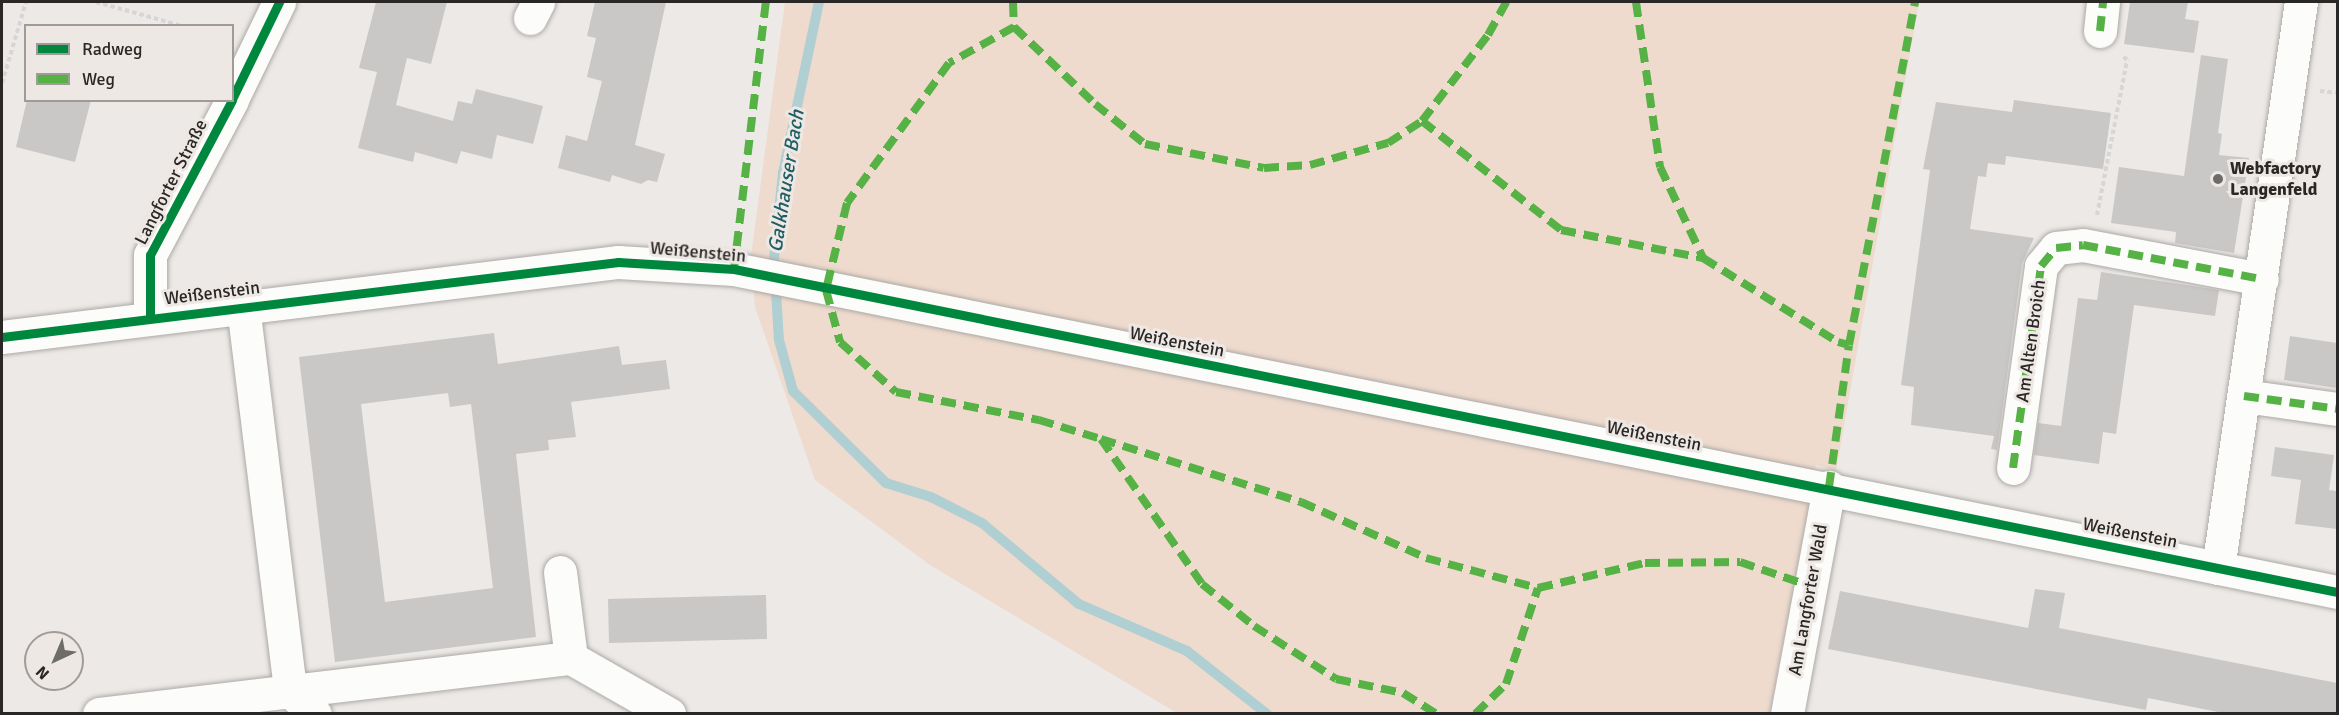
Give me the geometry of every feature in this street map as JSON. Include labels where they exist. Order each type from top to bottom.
[{"type":"street","name":"Langforter Straße","points":[[234,96],[279,2]]},
{"type":"street","points":[[2218,568],[2301,2]]},
{"type":"street","name":"Langforter Straße","points":[[150,317],[150,255],[231,102]]},
{"type":"street","name":"Am Alten Broich","points":[[2013,468],[2041,266],[2056,248],[2083,245],[2262,279]]},
{"type":"street","name":"Weißenstein","points":[[2,337],[150,317],[618,262],[734,269],[826,290],[1829,487],[2337,592]]},
{"type":"street","points":[[243,306],[290,691],[315,714]]},
{"type":"street","points":[[2244,396],[2337,409]]},
{"type":"street","name":"Am Langforter Wald","points":[[1787,714],[1829,487]]},
{"type":"street","points":[[560,572],[572,658]]},
{"type":"street","points":[[99,714],[572,658],[669,714]]},
{"type":"path","points":[[2,83],[26,2]]},
{"type":"path","points":[[96,2],[175,24]]},
{"type":"path","points":[[2083,245],[2097,216],[2127,60],[2101,16]]},
{"type":"shaded area","points":[[785,2],[1919,2],[1836,471],[1816,465],[1770,713],[1177,713],[930,565],[815,480],[755,307],[751,256]]},
{"type":"building","points":[[376,2],[447,2],[431,64],[407,58],[396,105],[453,121],[458,101],[472,104],[476,89],[543,106],[533,144],[497,135],[492,159],[461,151],[457,164],[415,152],[413,162],[358,148],[377,72],[359,68]]},
{"type":"building","points":[[595,2],[666,2],[635,145],[665,154],[657,182],[648,180],[641,184],[612,175],[610,182],[558,168],[566,135],[587,141],[602,81],[587,77],[596,38],[587,36]]},
{"type":"building","points":[[2130,2],[2188,2],[2185,19],[2199,21],[2194,53],[2124,44]]},
{"type":"building","points":[[2201,55],[2228,59],[2218,133],[2222,134],[2219,155],[2249,158],[2234,253],[2175,243],[2176,232],[2111,223],[2119,167],[2184,176]]},
{"type":"building","points":[[2014,100],[2111,113],[2103,169],[2006,156],[2005,165],[1988,163],[1986,177],[1978,176],[1970,229],[2034,238],[2022,263],[1997,450],[1991,449],[1994,436],[1911,425],[1914,387],[1901,385],[1930,170],[1923,169],[1936,102],[2012,112]]},
{"type":"building","points":[[27,102],[90,102],[75,162],[16,147]]},
{"type":"building","points":[[2101,272],[2219,290],[2215,316],[2134,305],[2116,434],[2103,432],[2099,464],[2034,455],[2038,423],[2061,426],[2078,298],[2097,300]]},
{"type":"building","points":[[494,333],[498,364],[619,346],[622,365],[666,360],[670,389],[571,402],[576,437],[548,440],[549,450],[516,454],[536,637],[335,662],[299,357]],"holes":[[[448,393],[450,407],[471,404],[493,588],[385,602],[361,404]]]},
{"type":"building","points":[[2290,336],[2337,343],[2337,388],[2284,380]]},
{"type":"building","points":[[2275,447],[2334,455],[2329,490],[2337,491],[2337,529],[2295,524],[2301,480],[2271,476]]},
{"type":"building","points":[[2035,589],[2065,593],[2059,628],[2337,683],[2337,714],[2228,714],[2148,698],[2146,710],[1828,649],[1840,591],[2028,628]]},
{"type":"building","points":[[766,595],[767,639],[609,643],[608,599]]},
{"type":"waterway","name":"Galkhauser Bach","points":[[819,2],[783,173],[774,259],[779,340],[793,391],[886,483],[931,497],[982,523],[1079,604],[1187,651],[1267,714]]},
{"type":"marked path","points":[[734,269],[766,2]]},
{"type":"marked path","points":[[1013,2],[1014,27],[1095,104],[1145,144],[1264,168],[1310,165],[1388,143],[1422,121],[1561,230],[1703,258]]},
{"type":"marked path","points":[[1422,121],[1488,35],[1506,2]]},
{"type":"marked path","points":[[1636,2],[1660,167],[1703,258],[1838,342],[1849,345]]},
{"type":"marked path","points":[[1829,487],[1849,345],[1915,2]]},
{"type":"marked path","points":[[2100,31],[2103,2]]},
{"type":"marked path","points":[[1014,27],[949,63],[847,203],[826,290],[840,342],[896,392],[1039,420],[1301,502],[1426,558],[1538,588],[1645,563],[1740,562],[1810,586]]},
{"type":"marked path","points":[[2013,468],[2041,266],[2056,248],[2083,245],[2262,279]]},
{"type":"marked path","points":[[2244,396],[2338,409]]},
{"type":"marked path","points":[[1101,439],[1202,584],[1254,626],[1336,679],[1403,693],[1436,714]]},
{"type":"marked path","points":[[1475,714],[1506,684],[1538,588]]},
{"type":"cycle path","points":[[234,95],[279,2]]},
{"type":"cycle path","points":[[150,317],[150,255],[231,102]]},
{"type":"cycle path","points":[[2,337],[618,262],[734,269],[2338,592]]},
{"type":"place","name":"Webfactory Langenfeld","points":[[2218,179]]}]
